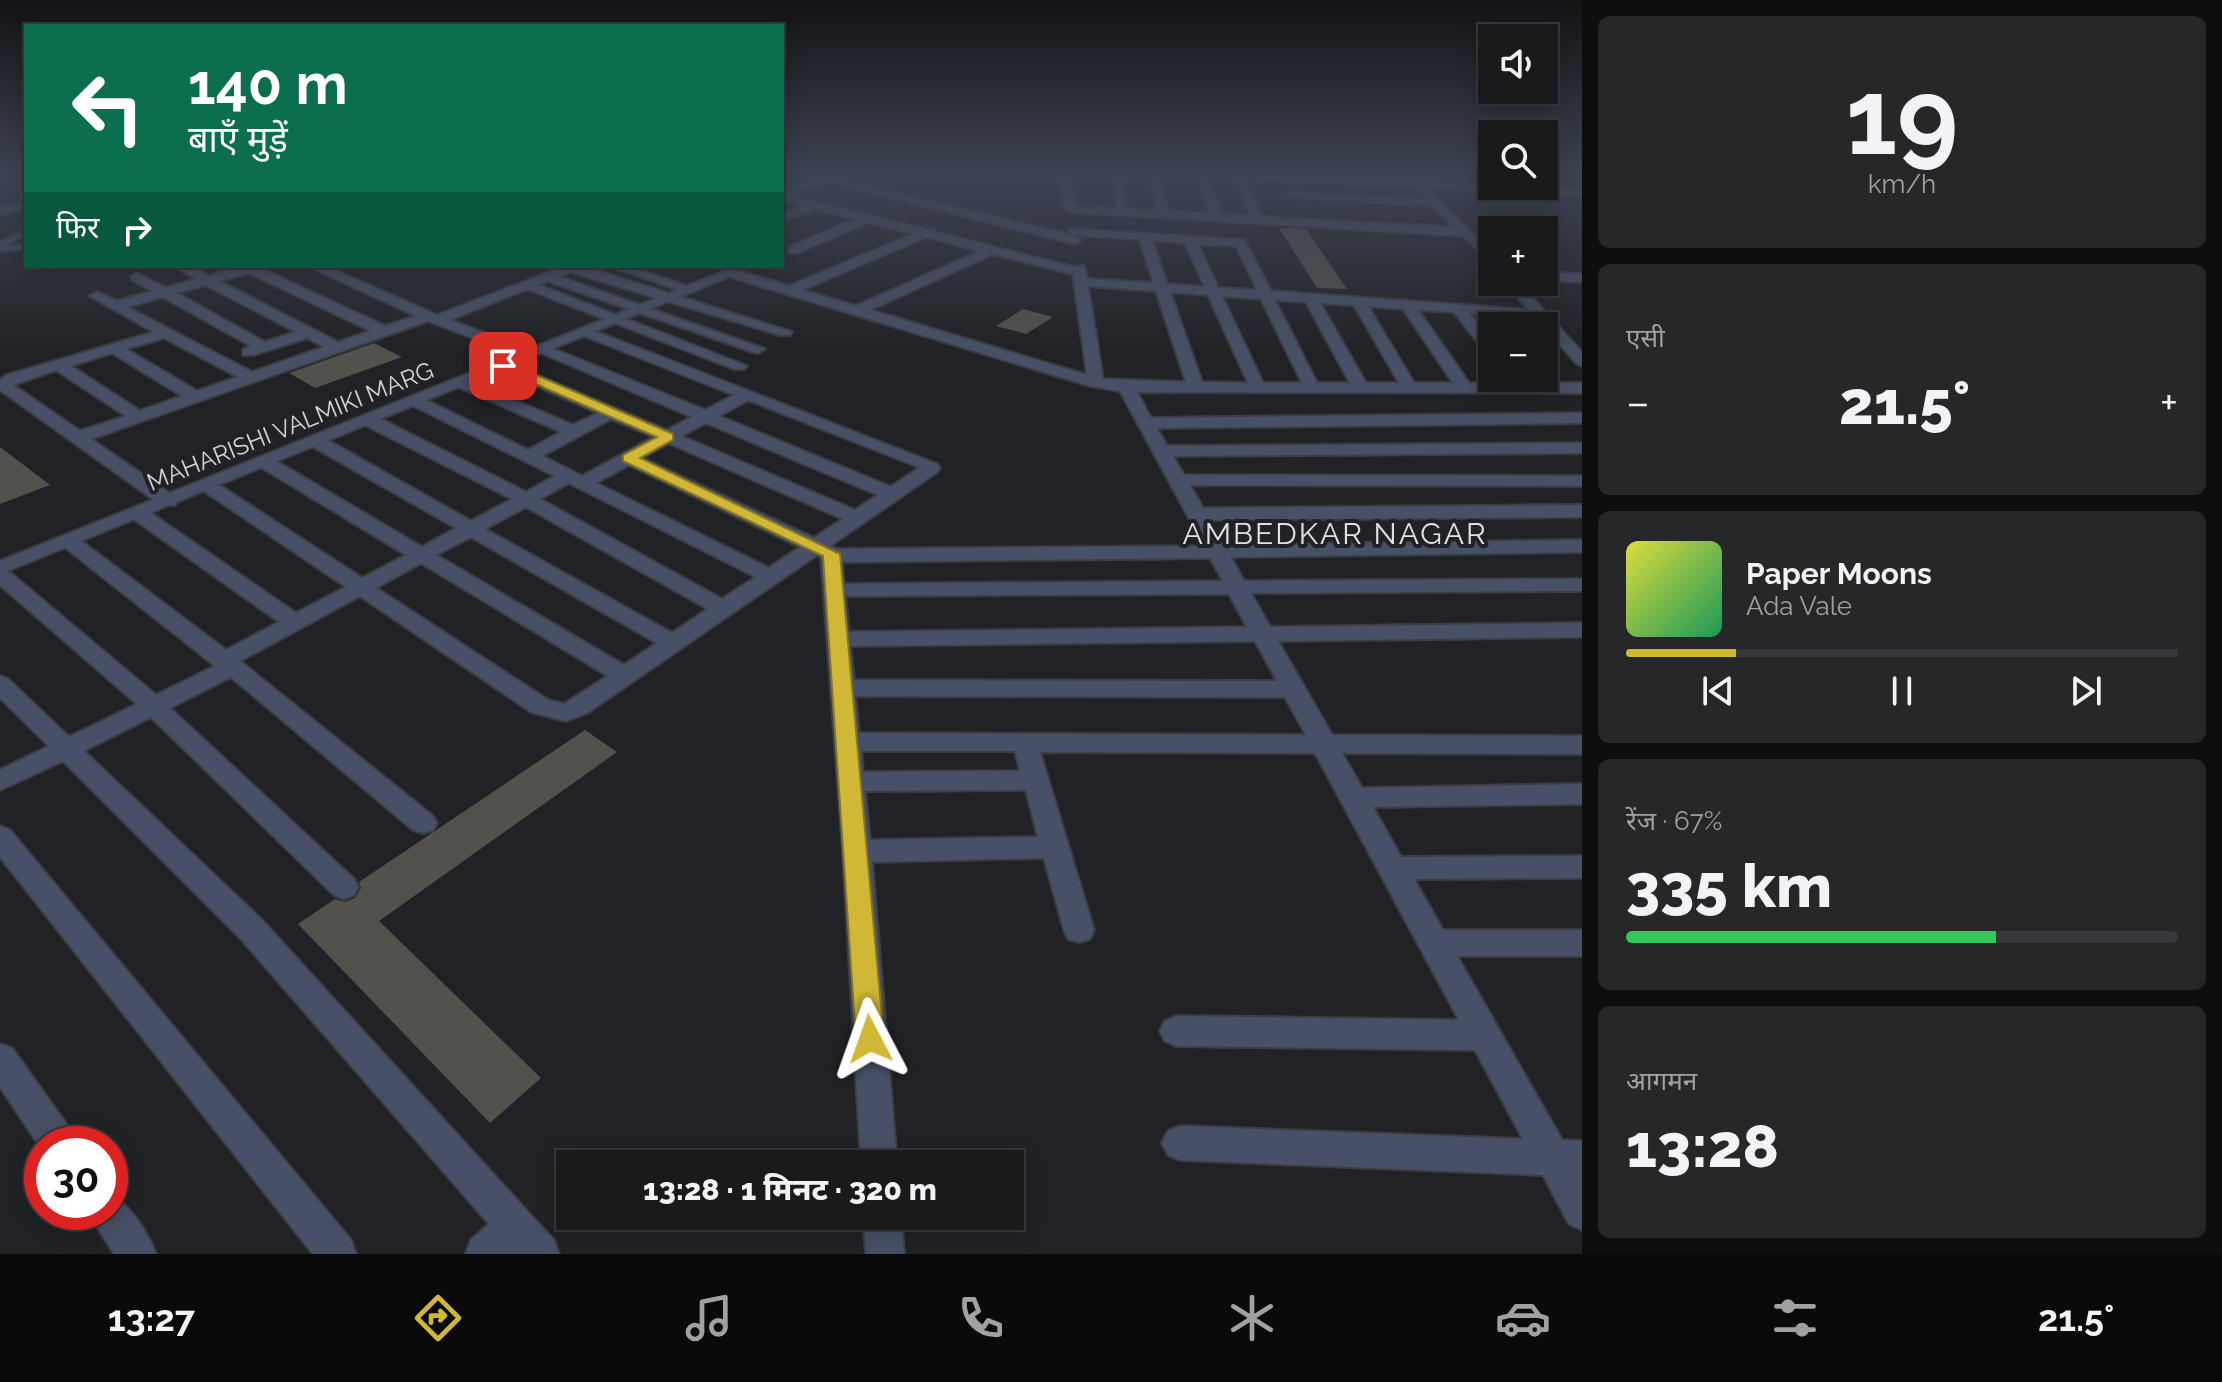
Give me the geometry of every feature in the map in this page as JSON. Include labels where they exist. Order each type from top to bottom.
[{"type":"street","points":[[788,248],[822,236]]},
{"type":"street","points":[[788,291],[919,236]]},
{"type":"street","points":[[935,236],[1080,277],[1212,291],[1513,312]]},
{"type":"street","points":[[1096,383],[1074,236],[1108,236]]},
{"type":"street","points":[[1144,236],[1196,389]]},
{"type":"street","points":[[1152,236],[1240,243],[1312,388]]},
{"type":"street","points":[[1189,238],[1258,388]]},
{"type":"street","points":[[788,248],[848,266]]},
{"type":"street","points":[[855,312],[991,250]]},
{"type":"street","points":[[184,268],[337,348]]},
{"type":"street","points":[[114,306],[248,268]]},
{"type":"street","points":[[253,268],[383,331]]},
{"type":"street","points":[[319,268],[434,318],[705,416],[894,495]]},
{"type":"street","points":[[80,437],[383,331],[434,318],[570,268]]},
{"type":"street","points":[[577,268],[675,294],[785,332]]},
{"type":"street","points":[[619,268],[675,294]]},
{"type":"street","points":[[722,270],[1096,383],[1196,389],[1478,385]]},
{"type":"street","name":"MAHARISHI VALMIKI MARG","points":[[0,557],[164,498],[532,352],[675,294],[722,270]]},
{"type":"street","points":[[137,277],[263,347]]},
{"type":"street","points":[[548,277],[758,349]]},
{"type":"street","points":[[1558,277],[1582,278]]},
{"type":"street","points":[[528,285],[739,366]]},
{"type":"street","points":[[97,296],[251,378]]},
{"type":"street","points":[[1524,296],[1538,312]]},
{"type":"street","points":[[1541,296],[1582,340]]},
{"type":"street","points":[[1311,298],[1360,387]]},
{"type":"street","points":[[1358,301],[1409,387]]},
{"type":"street","points":[[1407,304],[1463,386]]},
{"type":"street","points":[[1458,308],[1478,333]]},
{"type":"street","name":"MAHARISHI VALMIKI MARG","points":[[0,571],[138,513],[164,498],[265,462],[587,332],[613,318]]},
{"type":"street","points":[[207,485],[553,712],[566,713],[772,577],[824,550],[859,519],[928,472],[929,465],[587,332]]},
{"type":"street","points":[[164,498],[3,385],[13,378],[165,333]]},
{"type":"street","points":[[220,361],[308,333]]},
{"type":"street","points":[[1558,334],[1582,361]]},
{"type":"street","points":[[113,348],[195,397]]},
{"type":"street","points":[[59,365],[139,417]]},
{"type":"street","points":[[503,366],[859,519]]},
{"type":"street","points":[[462,383],[572,431]]},
{"type":"street","points":[[1558,386],[1582,388]]},
{"type":"street","points":[[1126,387],[1485,1035],[1568,1159],[1582,1211]]},
{"type":"street","points":[[0,781],[154,706],[295,623],[526,499],[628,458],[747,394]]},
{"type":"street","points":[[416,401],[772,577]]},
{"type":"street","points":[[529,456],[611,412]]},
{"type":"street","points":[[1146,423],[1582,418]]},
{"type":"street","points":[[369,420],[526,499],[724,609]]},
{"type":"street","points":[[316,441],[473,527],[673,643]]},
{"type":"street","points":[[1161,451],[1582,448]]},
{"type":"street","points":[[628,458],[824,550],[862,557],[1582,546]]},
{"type":"street","points":[[265,462],[625,676]]},
{"type":"street","points":[[1177,480],[1579,481]]},
{"type":"street","points":[[1196,514],[1582,511]]},
{"type":"street","points":[[138,513],[295,623]]},
{"type":"street","points":[[69,541],[228,664],[423,823]]},
{"type":"street","points":[[824,550],[833,590],[851,782],[878,1150]]},
{"type":"street","points":[[0,571],[154,706],[344,887]]},
{"type":"street","points":[[833,590],[1582,585]]},
{"type":"street","points":[[837,639],[1582,630]]},
{"type":"street","points":[[0,684],[252,930],[540,1254]]},
{"type":"street","points":[[842,688],[1293,689]]},
{"type":"street","points":[[847,742],[1582,745]]},
{"type":"street","points":[[1025,742],[1079,930]]},
{"type":"street","points":[[851,782],[1035,780]]},
{"type":"street","points":[[1353,798],[1582,794]]},
{"type":"street","points":[[0,837],[337,1254]]},
{"type":"street","points":[[857,851],[1055,847]]},
{"type":"street","points":[[1392,868],[1582,867]]},
{"type":"street","points":[[1434,943],[1582,943]]},
{"type":"street","points":[[1176,1031],[1485,1035]]},
{"type":"street","points":[[0,1059],[47,1126]]},
{"type":"street","points":[[1180,1143],[1568,1159]]},
{"type":"street","points":[[485,1254],[515,1225]]},
{"type":"street","points":[[120,1230],[137,1254]]},
{"type":"street","points":[[883,1230],[885,1254]]},
{"type":"lane","points":[[0,247],[20,236]]},
{"type":"lane","points":[[0,247],[24,247]]},
{"type":"building","points":[[1284,236],[1310,236],[1347,289],[1317,288]]},
{"type":"building","points":[[1023,309],[1053,317],[1026,334],[996,326]]},
{"type":"building","points":[[374,343],[402,357],[315,388],[289,373]]},
{"type":"building","points":[[0,447],[50,485],[0,504]]},
{"type":"building","points":[[585,730],[617,752],[379,921],[541,1078],[490,1123],[298,924],[335,899],[345,902],[355,898],[361,888],[359,882]]},
{"type":"district","name":"AMBEDKAR NAGAR","points":[[1335,533]]},
{"type":"route","points":[[503,366],[668,437],[628,458],[831,554],[870,1039]]}]
